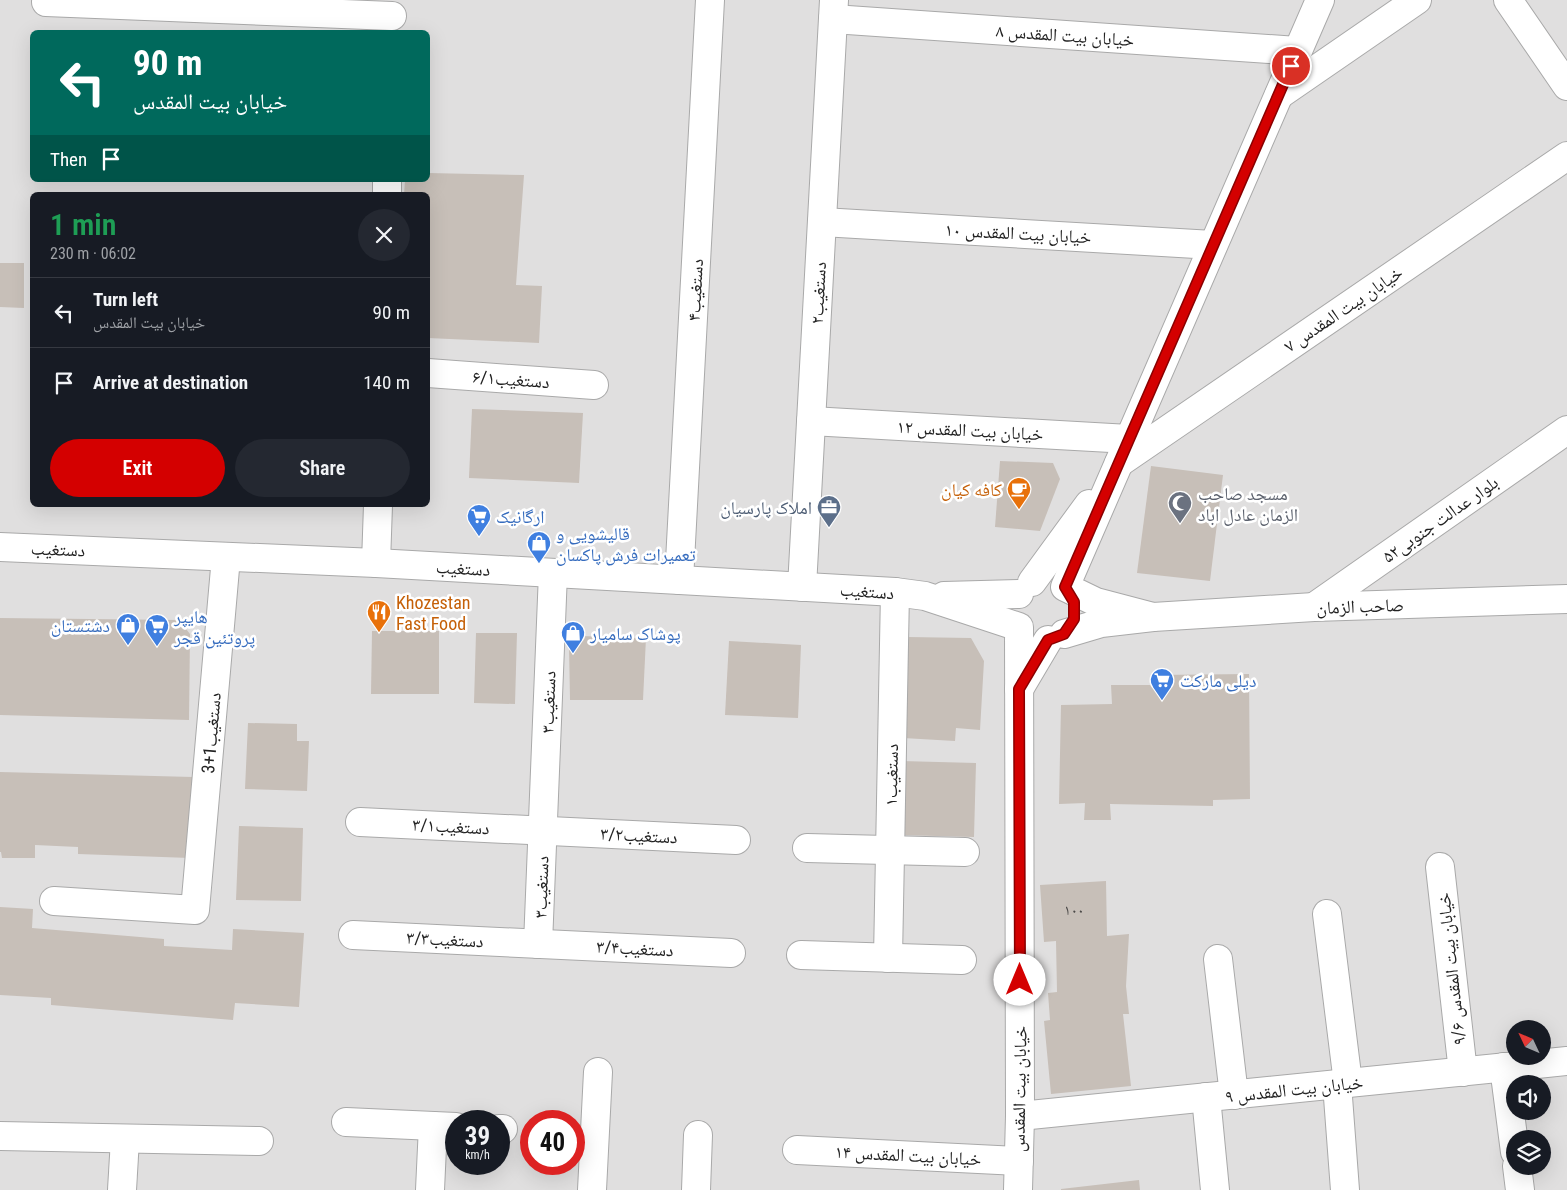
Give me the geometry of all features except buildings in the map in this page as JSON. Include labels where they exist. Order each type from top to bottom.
[{"type":"street","name":"دستغیب۴","points":[[680,580],[710,0]]},
{"type":"street","name":"خیابان بیت المقدس","points":[[1065,587],[1320,0]]},
{"type":"street","points":[[1279,95],[1417,0]]},
{"type":"street","points":[[1508,0],[1567,86]]},
{"type":"street","points":[[46,2],[392,16]]},
{"type":"street","name":"خیابان بیت المقدس ۸","points":[[833,10],[1297,52]]},
{"type":"street","name":"۲دستغیب","points":[[802,587],[833,10]]},
{"type":"street","name":"خیابان بیت المقدس ۷","points":[[1124,451],[1567,156]]},
{"type":"street","name":"خیابان بیت المقدس ۱۰","points":[[822,222],[1213,244]]},
{"type":"street","name":"دستغیب۶/۱","points":[[430,373],[594,385]]},
{"type":"street","name":"خیابان بیت المقدس ۱۲","points":[[811,421],[1124,451]]},
{"type":"street","name":"بلوار عدالت جنوبی۵۲","points":[[1314,607],[1567,430]]},
{"type":"street","name":"خیابان بیت المقدس","points":[[1018,1190],[1020,1116],[1019,627],[1014,610],[1026,588],[1124,451]]},
{"type":"street","points":[[376,563],[378,507]]},
{"type":"street","name":"دستغیب","points":[[0,547],[376,563],[895,592],[925,596]]},
{"type":"street","name":"3+1دستغیب","points":[[54,901],[195,910],[226,557]]},
{"type":"street","name":"دستغیب۳","points":[[543,831],[553,573]]},
{"type":"street","points":[[925,596],[1026,588],[1049,580],[1096,602],[1153,617]]},
{"type":"street","points":[[1019,689],[1056,637],[1074,619],[1074,602],[1065,587]]},
{"type":"street","name":"دستغیب۱","points":[[888,958],[895,592]]},
{"type":"street","points":[[925,596],[1019,627],[1031,638],[1056,637]]},
{"type":"street","name":"صاحب الزمان","points":[[1056,637],[1101,623],[1153,617],[1314,607],[1567,599]]},
{"type":"street","name":"۳/۱دستغیب","points":[[360,822],[543,831]]},
{"type":"street","name":"۳/۲دستغیب","points":[[543,831],[736,840]]},
{"type":"street","name":"۳دستغیب","points":[[538,944],[543,831]]},
{"type":"street","points":[[807,848],[965,852]]},
{"type":"street","name":"خیابان بیت المقدس ۹/۶","points":[[1440,867],[1463,1072]]},
{"type":"street","points":[[1327,914],[1343,1084],[1345,1190]]},
{"type":"street","name":"۳/۳دستغیب","points":[[352,935],[538,944]]},
{"type":"street","name":"۳/۴دستغیب","points":[[538,944],[731,953]]},
{"type":"street","points":[[801,955],[962,960]]},
{"type":"street","points":[[1218,959],[1234,1095]]},
{"type":"street","name":"خیابان بیت المقدس ۹","points":[[1020,1116],[1567,1061]]},
{"type":"street","points":[[1504,1068],[1512,1130]]},
{"type":"street","points":[[592,1190],[598,1072]]},
{"type":"street","points":[[1206,1098],[1215,1190]]},
{"type":"street","points":[[346,1122],[445,1126],[430,1190]]},
{"type":"street","points":[[696,1190],[698,1135]]},
{"type":"street","points":[[0,1136],[259,1141]]},
{"type":"street","points":[[122,1190],[125,1139]]},
{"type":"street","name":"خیابان بیت المقدس ۱۴","points":[[797,1150],[1019,1161]]},
{"type":"street","points":[[1518,1175],[1520,1190]]},
{"type":"shaded area","points":[[0,0],[1567,0],[1567,1190],[0,1190]]},
{"type":"place","name":"کافه کیان","points":[[1019,510]]},
{"type":"place","name":"مسجد صاحب الزمان عادل اباد","points":[[1180,524]]},
{"type":"place","name":"املاک پارسیان","points":[[829,528]]},
{"type":"place","name":"ارگانیک","points":[[479,537]]},
{"type":"place","name":"قالیشویی و تعمیرات فرش پاکسان","points":[[539,564]]},
{"type":"place","name":"Khozestan Fast Food","points":[[379,633]]},
{"type":"place","name":"دشتستان","points":[[128,646]]},
{"type":"place","name":"هایپر پروتئین قجر","points":[[157,647]]},
{"type":"place","name":"پوشاک سامیار","points":[[573,654]]},
{"type":"place","name":"دیلی مارکت","points":[[1162,701]]},
{"type":"route","points":[[1020,980],[1019,689],[1048,640],[1064,634],[1074,619],[1074,602],[1065,587],[1291,66]]}]
